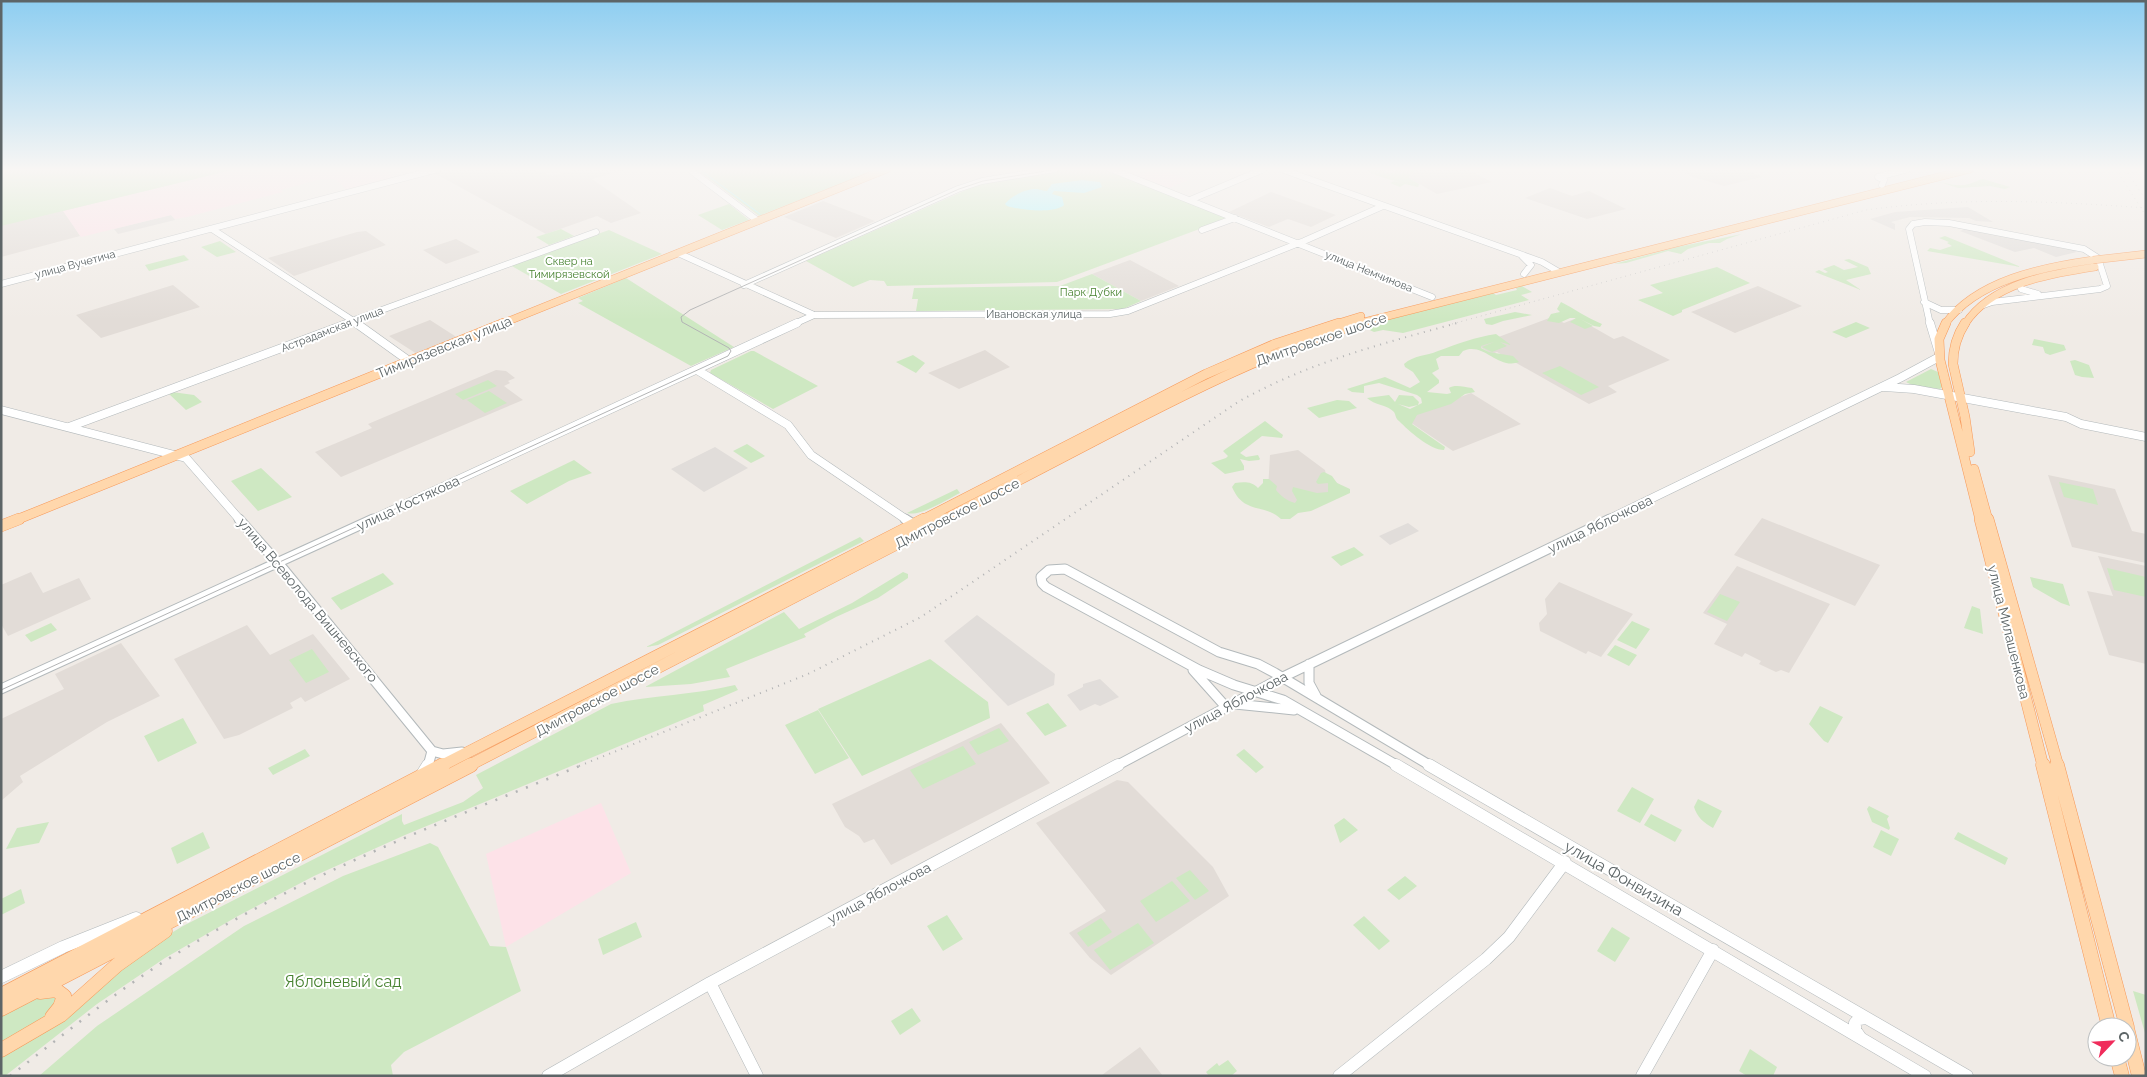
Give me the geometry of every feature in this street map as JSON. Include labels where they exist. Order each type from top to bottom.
[{"type":"main road","name":"Тимирязевская улица","points":[[1,526],[762,219]]},
{"type":"main road","name":"Дмитровское шоссе","points":[[2,1003],[181,902],[416,779],[465,762],[473,750],[1126,414],[1243,357],[1311,331],[1432,297],[1744,219]]},
{"type":"main road","name":"Дмитровское шоссе","points":[[2,1003],[212,900],[465,762],[1252,362],[1357,324],[1769,219]]},
{"type":"main road","points":[[2094,264],[2146,254]]},
{"type":"main road","points":[[2094,264],[2146,260]]},
{"type":"main road","name":"улица Милашенкова","points":[[2094,264],[2054,266],[2019,276],[1988,288],[1948,321],[1941,332],[1940,358],[2106,1017]]},
{"type":"main road","name":"улица Милашенкова","points":[[2094,264],[2020,284],[1997,294],[1978,307],[1957,336],[1953,354],[1967,426],[1968,442],[1982,497],[2045,717],[2124,1017]]},
{"type":"main road","points":[[1,1050],[74,1005],[132,954],[212,900]]},
{"type":"main road","points":[[2,1003],[50,990],[61,993],[64,996],[60,1007],[41,1027]]},
{"type":"street","name":"улица Вучетича","points":[[1,284],[249,219]]},
{"type":"street","points":[[744,285],[891,219]]},
{"type":"street","points":[[1202,230],[1232,219]]},
{"type":"street","name":"улица Немчинова","points":[[1238,219],[1432,297]]},
{"type":"street","name":"Ивановская улица","points":[[678,253],[744,285],[814,312],[1116,314],[1128,311],[1300,243],[1353,219]]},
{"type":"street","points":[[1421,219],[1517,253],[1559,272]]},
{"type":"street","points":[[1954,367],[1940,358],[1935,344],[1909,229],[1912,225],[1925,222],[1961,225],[2075,247],[2088,251],[2098,258],[2106,287],[1992,302],[1978,307]]},
{"type":"street","points":[[212,229],[353,321],[410,361]]},
{"type":"street","name":"Астрадамская улица","points":[[68,428],[596,232]]},
{"type":"street","points":[[1517,253],[1531,264],[1524,274]]},
{"type":"street","points":[[2020,284],[2021,289],[2025,291],[2046,295]]},
{"type":"street","points":[[1924,302],[1940,311],[1950,312],[1959,310]]},
{"type":"street","name":"улица Костякова","points":[[1,689],[697,370],[814,312]]},
{"type":"street","name":"улица Яблочкова","points":[[548,1076],[710,983],[1283,677],[1940,358]]},
{"type":"street","points":[[697,370],[788,425],[811,455],[913,524]]},
{"type":"street","points":[[1900,378],[1902,384],[1914,389]]},
{"type":"street","points":[[1879,387],[1896,386],[1914,389],[2066,418],[2082,424],[2146,437]]},
{"type":"street","points":[[1,410],[178,455]]},
{"type":"street","name":"улица Всеволода Вишневского","points":[[178,455],[187,459],[278,562],[432,751]]},
{"type":"street","points":[[1255,692],[1218,680],[1046,587],[1041,579],[1043,574],[1053,569],[1066,570],[1219,652],[1258,664],[1283,677]]},
{"type":"street","points":[[1181,661],[1229,706],[1244,704],[1275,706],[1311,715]]},
{"type":"street","points":[[1309,664],[1309,683],[1318,698]]},
{"type":"street","name":"улица Фонвизина","points":[[1283,677],[1452,779],[1961,1074]]},
{"type":"street","name":"улица Фонвизина","points":[[1255,692],[1283,700],[1329,725],[1565,862],[1925,1076]]},
{"type":"street","points":[[1329,725],[1328,716],[1335,711],[1340,711]]},
{"type":"street","points":[[1379,754],[1392,749],[1389,740]]},
{"type":"street","points":[[416,779],[430,763],[432,751],[450,754],[473,750]]},
{"type":"street","points":[[1338,1076],[1486,960],[1509,937],[1565,862]]},
{"type":"street","points":[[1,977],[85,938],[181,902]]},
{"type":"street","points":[[1642,1076],[1713,950]]},
{"type":"street","points":[[710,983],[757,1076]]},
{"type":"street","points":[[1860,1038],[1855,1030],[1855,1023],[1859,1019],[1866,1018]]},
{"type":"shaded area","points":[[1,219],[69,219],[80,236],[1,257]]},
{"type":"shaded area","points":[[69,219],[154,219],[81,237]]},
{"type":"shaded area","points":[[154,219],[175,220],[118,234],[114,229]]},
{"type":"shaded area","points":[[519,219],[588,219],[546,234]]},
{"type":"shaded area","points":[[604,219],[622,219],[611,223]]},
{"type":"shaded area","points":[[790,219],[870,219],[875,221],[836,238]]},
{"type":"shaded area","points":[[1248,219],[1287,219],[1269,227]]},
{"type":"shaded area","points":[[1289,219],[1327,219],[1311,227]]},
{"type":"shaded area","points":[[1871,219],[1901,219],[1891,222],[1895,224],[1895,230]]},
{"type":"shaded area","points":[[1972,219],[1988,219],[1993,222]]},
{"type":"shaded area","points":[[1968,228],[2071,249],[2077,252],[2056,257],[2034,248],[2015,252],[1960,231]]},
{"type":"shaded area","points":[[366,231],[386,245],[294,276],[268,258],[357,232]]},
{"type":"shaded area","points":[[456,239],[480,252],[446,264],[423,250]]},
{"type":"shaded area","points":[[1130,260],[1179,286],[1141,301],[1092,274]]},
{"type":"shaded area","points":[[173,285],[200,307],[101,338],[76,315]]},
{"type":"shaded area","points":[[1758,286],[1802,306],[1735,333],[1691,312]]},
{"type":"shaded area","points":[[1552,317],[1564,323],[1577,318],[1614,339],[1623,336],[1670,360],[1608,386],[1617,392],[1589,404],[1497,352],[1492,354],[1477,345]]},
{"type":"shaded area","points":[[430,320],[458,338],[417,354],[389,336]]},
{"type":"shaded area","points":[[985,350],[1010,367],[959,389],[928,373]]},
{"type":"shaded area","points":[[496,370],[506,371],[515,378],[508,381],[510,383],[504,386],[523,400],[341,477],[315,452],[372,428],[368,424]]},
{"type":"shaded area","points":[[1471,393],[1521,424],[1453,451],[1404,418]]},
{"type":"shaded area","points":[[715,447],[748,468],[704,492],[671,469]]},
{"type":"shaded area","points":[[1298,450],[1325,470],[1326,475],[1347,490],[1294,512],[1268,490],[1270,455]]},
{"type":"shaded area","points":[[2048,475],[2115,489],[2132,531],[2146,534],[2146,563],[2072,547]]},
{"type":"shaded area","points":[[1762,518],[1880,565],[1855,606],[1734,555]]},
{"type":"shaded area","points":[[1408,523],[1419,531],[1390,545],[1379,536]]},
{"type":"shaded area","points":[[2098,556],[2146,566],[2146,664],[2109,655],[2087,591],[2113,596]]},
{"type":"shaded area","points":[[1737,566],[1830,604],[1789,673],[1781,670],[1776,672],[1759,664],[1761,661],[1745,653],[1742,657],[1714,644],[1727,624],[1703,613]]},
{"type":"shaded area","points":[[31,572],[43,593],[79,578],[91,599],[8,636],[1,624],[1,585]]},
{"type":"shaded area","points":[[1559,582],[1633,614],[1601,657],[1588,651],[1586,654],[1540,631],[1539,623],[1547,614],[1545,599]]},
{"type":"shaded area","points":[[977,615],[1055,674],[1054,685],[1008,706],[944,641]]},
{"type":"shaded area","points":[[247,625],[270,655],[313,634],[350,679],[305,702],[301,697],[290,703],[293,708],[239,735],[224,739],[174,659]]},
{"type":"shaded area","points":[[121,643],[160,696],[107,722],[20,776],[23,782],[1,801],[1,719],[64,689],[55,674]]},
{"type":"shaded area","points":[[1100,679],[1119,697],[1100,706],[1095,704],[1080,711],[1067,695],[1083,687],[1083,684]]},
{"type":"shaded area","points":[[1001,723],[1050,783],[891,865],[874,839],[864,843],[859,836],[845,827],[832,804]]},
{"type":"shaded area","points":[[1117,780],[1128,782],[1213,867],[1229,896],[1111,975],[1090,958],[1069,933],[1106,911],[1036,823]]},
{"type":"shaded area","points":[[601,803],[631,873],[506,947],[486,854]]},
{"type":"shaded area","points":[[1140,1047],[1163,1076],[1101,1076],[1106,1072]]},
{"type":"green space","points":[[1,219],[29,219],[1,226]]},
{"type":"green space","points":[[705,219],[749,220],[722,230]]},
{"type":"green space","name":"Парк Дубки","points":[[900,219],[1226,219],[1057,282],[887,286],[884,281],[870,280],[853,287],[806,261]]},
{"type":"green space","points":[[561,229],[574,236],[549,245],[536,237]]},
{"type":"green space","name":"Сквер на Тимирязевской","points":[[609,230],[662,254],[561,294],[510,265]]},
{"type":"green space","points":[[1742,234],[1720,243],[1709,243],[1688,249],[1681,254],[1668,251],[1626,263],[1614,264],[1677,247]]},
{"type":"green space","points":[[1945,236],[2021,267],[1927,251],[1930,248],[1940,250],[1952,246],[1947,243],[1949,242],[1939,238]]},
{"type":"green space","points":[[220,241],[236,252],[217,257],[201,247]]},
{"type":"green space","points":[[184,255],[189,260],[149,271],[145,265]]},
{"type":"green space","points":[[1849,259],[1868,267],[1871,274],[1846,280],[1861,290],[1815,272],[1819,270],[1825,273],[1828,272],[1823,269],[1834,265],[1844,270],[1858,267],[1844,260]]},
{"type":"green space","points":[[1717,267],[1750,283],[1682,310],[1682,312],[1673,316],[1638,300],[1663,293],[1650,285]]},
{"type":"green space","name":"Парк Дубки","points":[[1092,274],[1141,301],[1123,309],[916,311],[918,299],[912,299],[914,288],[1060,286]]},
{"type":"green space","points":[[626,278],[734,347],[691,366],[578,303],[583,301],[578,298]]},
{"type":"green space","points":[[1522,286],[1532,292],[1521,295],[1529,300],[1403,333],[1383,330],[1374,332],[1361,326],[1493,293],[1496,295],[1517,290],[1516,288]]},
{"type":"green space","points":[[1561,302],[1602,324],[1600,327],[1594,326],[1580,319],[1593,326],[1585,329],[1570,322],[1576,318],[1570,318],[1559,323],[1547,321],[1551,314],[1560,312],[1557,309]]},
{"type":"green space","points":[[1515,312],[1532,315],[1492,325],[1486,324],[1484,319]]},
{"type":"green space","points":[[1856,322],[1870,328],[1846,338],[1832,332]]},
{"type":"green space","points":[[1496,334],[1511,345],[1500,342],[1507,346],[1492,352],[1482,347],[1494,342],[1481,346],[1481,348],[1489,352],[1513,356],[1519,362],[1504,362],[1484,352],[1470,349],[1463,351],[1459,356],[1441,356],[1436,359],[1439,369],[1432,373],[1439,380],[1439,383],[1427,392],[1447,394],[1451,393],[1449,388],[1457,386],[1472,388],[1475,392],[1465,394],[1451,404],[1417,415],[1412,424],[1445,447],[1444,450],[1432,447],[1420,439],[1396,418],[1394,412],[1367,398],[1389,395],[1395,402],[1399,395],[1413,396],[1419,402],[1418,405],[1422,403],[1421,398],[1417,395],[1379,383],[1364,386],[1364,393],[1352,392],[1347,389],[1385,377],[1410,388],[1420,382],[1404,364],[1416,357],[1434,353],[1459,343]],"holes":[[[1398,404],[1409,407],[1418,405],[1410,409]]]},
{"type":"green space","points":[[2034,339],[2064,345],[2066,350],[2050,355],[2045,353],[2043,347],[2032,345]]},
{"type":"green space","points":[[751,351],[818,386],[773,409],[710,373],[711,370]]},
{"type":"green space","points":[[913,355],[925,363],[916,373],[896,362]]},
{"type":"green space","points":[[2075,360],[2089,365],[2094,378],[2075,375],[2070,361]]},
{"type":"green space","points":[[1560,366],[1599,387],[1581,395],[1542,373]]},
{"type":"green space","points":[[1931,369],[1938,372],[1942,387],[1940,389],[1912,385],[1906,382]]},
{"type":"green space","points":[[488,380],[497,386],[463,400],[455,394]]},
{"type":"green space","points":[[489,391],[507,403],[485,413],[467,400]]},
{"type":"green space","points":[[168,393],[194,395],[202,402],[186,410]]},
{"type":"green space","points":[[1337,400],[1349,401],[1357,408],[1319,418],[1307,408]]},
{"type":"green space","points":[[1265,421],[1283,435],[1282,438],[1262,436],[1240,453],[1246,457],[1258,455],[1259,460],[1249,461],[1240,459],[1244,470],[1225,474],[1211,463],[1226,458],[1228,456],[1223,451]]},
{"type":"green space","points":[[747,444],[765,456],[751,463],[733,451]]},
{"type":"green space","points":[[574,460],[592,473],[569,481],[527,504],[510,491]]},
{"type":"green space","points":[[261,468],[292,497],[258,511],[231,481]]},
{"type":"green space","points":[[1324,472],[1332,476],[1337,483],[1350,489],[1350,493],[1311,511],[1298,513],[1290,519],[1281,519],[1275,514],[1242,502],[1232,487],[1235,483],[1244,482],[1253,484],[1258,488],[1263,483],[1263,479],[1269,479],[1277,486],[1276,490],[1280,494],[1287,500],[1295,503],[1297,500],[1292,491],[1293,487],[1317,493],[1328,492],[1328,483],[1318,484],[1316,482],[1321,473]]},
{"type":"green space","points":[[2059,482],[2093,489],[2098,505],[2064,497]]},
{"type":"green space","points":[[957,489],[960,493],[934,507],[913,514],[907,513]]},
{"type":"green space","points":[[860,537],[864,541],[658,645],[646,647]]},
{"type":"green space","points":[[1354,547],[1364,555],[1341,566],[1331,557]]},
{"type":"green space","points":[[2107,568],[2146,577],[2146,597],[2114,590]]},
{"type":"green space","points":[[903,572],[908,574],[908,578],[878,598],[804,634],[806,637],[726,669],[730,677],[691,684],[645,687],[784,612],[799,629],[852,603]]},
{"type":"green space","points":[[383,573],[394,584],[341,610],[331,598]]},
{"type":"green space","points":[[2030,577],[2063,584],[2070,606],[2033,587]]},
{"type":"green space","points":[[1720,594],[1740,602],[1727,621],[1707,612]]},
{"type":"green space","points":[[1972,606],[1980,609],[1983,634],[1964,628]]},
{"type":"green space","points":[[1632,621],[1650,629],[1636,649],[1617,640]]},
{"type":"green space","points":[[51,623],[57,630],[31,642],[25,635]]},
{"type":"green space","points":[[1615,645],[1637,655],[1629,666],[1607,655]]},
{"type":"green space","points":[[312,649],[329,672],[306,683],[289,660]]},
{"type":"green space","points":[[930,659],[988,702],[990,718],[862,776],[818,709]]},
{"type":"green space","points":[[735,685],[738,690],[703,705],[704,711],[405,835],[314,876],[238,916],[165,958],[97,1004],[5,1076],[1,1076],[1,1058],[17,1048],[158,941],[183,926],[402,814],[404,825],[463,802],[483,788],[476,775],[611,704]]},
{"type":"green space","points":[[1048,703],[1067,726],[1045,736],[1026,713]]},
{"type":"green space","points":[[1820,706],[1843,717],[1828,743],[1809,724]]},
{"type":"green space","points":[[818,710],[849,758],[815,774],[785,725]]},
{"type":"green space","points":[[183,718],[197,743],[158,762],[144,736]]},
{"type":"green space","points":[[999,728],[1009,741],[978,755],[969,742]]},
{"type":"green space","points":[[963,746],[976,764],[923,789],[910,770]]},
{"type":"green space","points":[[305,749],[310,756],[273,775],[268,768]]},
{"type":"green space","points":[[1244,749],[1264,767],[1256,773],[1236,755]]},
{"type":"green space","points":[[1632,787],[1654,799],[1640,823],[1617,811]]},
{"type":"green space","points":[[1698,799],[1722,811],[1713,828],[1697,814],[1694,807]]},
{"type":"green space","points":[[1869,806],[1889,816],[1887,819],[1889,830],[1872,822],[1867,809]]},
{"type":"green space","points":[[1651,814],[1682,830],[1675,842],[1644,825]]},
{"type":"green space","points":[[1344,818],[1358,830],[1340,843],[1334,825]]},
{"type":"green space","points":[[49,822],[39,843],[6,849],[17,828]]},
{"type":"green space","points":[[1881,830],[1899,839],[1891,856],[1873,847]]},
{"type":"green space","points":[[203,832],[210,848],[177,864],[171,848]]},
{"type":"green space","points":[[1958,832],[2008,858],[2005,865],[1954,839]]},
{"type":"green space","name":"Яблоневый сад","points":[[430,843],[438,847],[490,946],[506,947],[521,991],[404,1052],[391,1065],[393,1076],[39,1076],[97,1026],[244,926],[343,876]]},
{"type":"green space","points":[[1190,870],[1209,891],[1195,900],[1176,878]]},
{"type":"green space","points":[[1405,876],[1417,886],[1399,900],[1387,890]]},
{"type":"green space","points":[[1172,881],[1190,901],[1156,922],[1140,901]]},
{"type":"green space","points":[[21,889],[25,903],[1,915],[1,899]]},
{"type":"green space","points":[[947,915],[963,939],[943,951],[927,926]]},
{"type":"green space","points":[[1364,916],[1390,941],[1379,950],[1353,925]]},
{"type":"green space","points":[[1101,918],[1112,932],[1088,947],[1077,933]]},
{"type":"green space","points":[[636,922],[642,937],[603,955],[598,939]]},
{"type":"green space","points":[[1138,923],[1154,943],[1110,970],[1094,950]]},
{"type":"green space","points":[[1612,927],[1630,938],[1615,962],[1597,951]]},
{"type":"green space","points":[[2133,991],[2146,995],[2146,1033],[2145,1033]]},
{"type":"green space","points":[[45,994],[58,998],[50,1014],[1,1043],[1,1015]]},
{"type":"green space","points":[[912,1008],[921,1021],[900,1035],[891,1021]]},
{"type":"green space","points":[[1750,1049],[1777,1067],[1773,1076],[1747,1076],[1739,1071]]},
{"type":"green space","points":[[1228,1060],[1237,1071],[1231,1076],[1209,1076],[1206,1072],[1217,1063],[1219,1066]]},
{"type":"tram line","points":[[1,690],[728,356],[731,351],[729,348],[682,322],[681,317],[690,310],[892,219]]},
{"type":"railway","points":[[1452,324],[1832,219]]},
{"type":"railway","points":[[579,766],[808,674],[921,617],[1238,402],[1264,388],[1318,365],[1457,323]]},
{"type":"railway","points":[[10,1076],[145,974],[214,931],[317,878],[369,854],[475,808],[582,765]]}]
